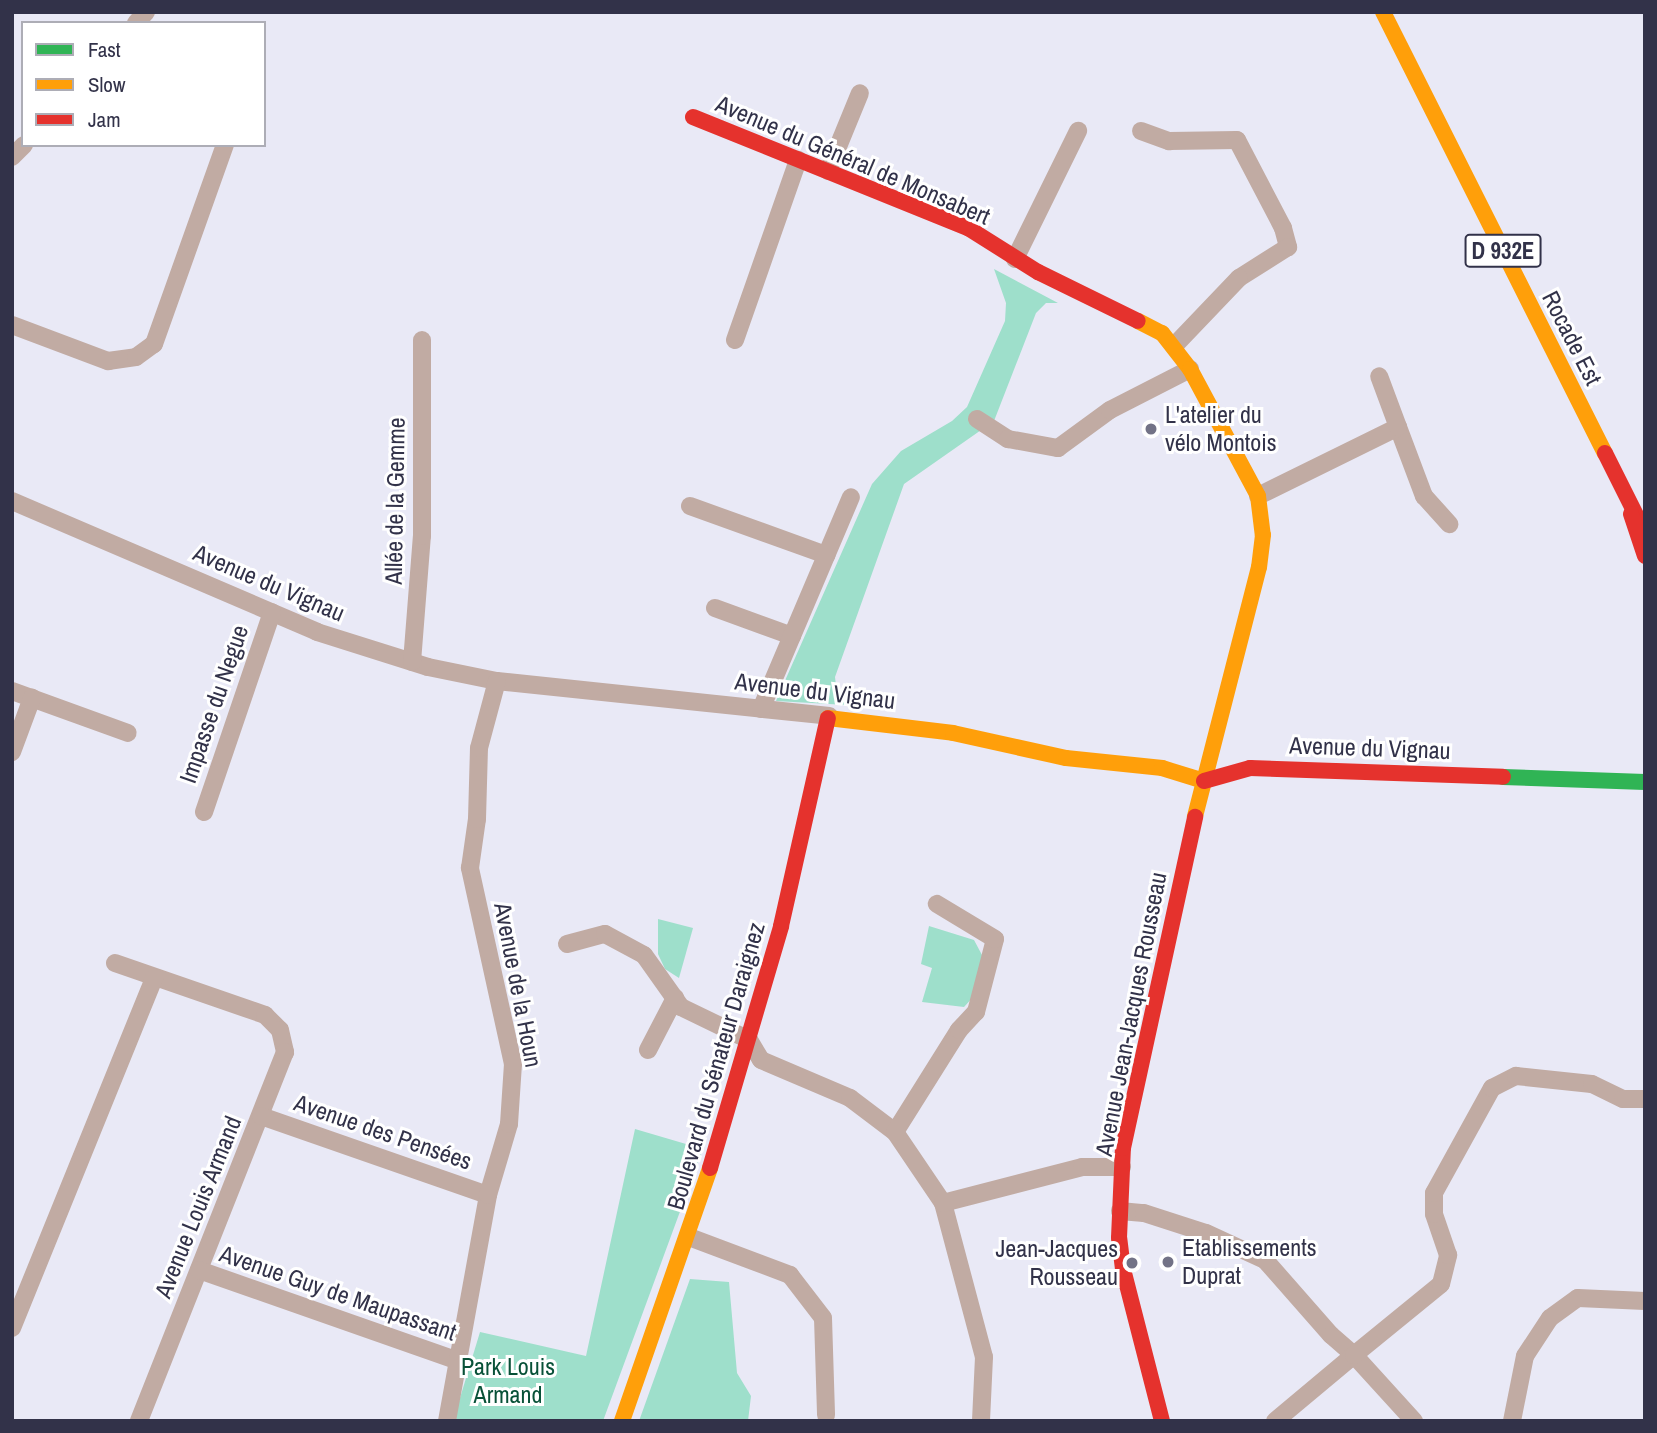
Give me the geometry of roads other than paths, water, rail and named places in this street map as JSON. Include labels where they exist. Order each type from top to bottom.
[{"type":"street","name":"Rocade Est","points":[[1383,12],[1645,533]]},
{"type":"street","points":[[828,171],[860,93]]},
{"type":"street","name":"Avenue du Général de Monsabert","points":[[693,117],[968,229],[1015,259],[1162,333],[1174,345],[1190,369],[1258,496],[1262,535],[1259,567],[1203,781]]},
{"type":"street","points":[[1015,259],[1078,131]]},
{"type":"street","points":[[1141,131],[1170,141],[1237,141],[1283,228],[1288,247],[1239,278],[1174,345]]},
{"type":"street","points":[[12,325],[108,361],[135,357],[153,344],[224,147]]},
{"type":"street","points":[[735,340],[798,160]]},
{"type":"street","name":"Allée de la Gemme","points":[[412,662],[422,536],[422,340]]},
{"type":"street","points":[[977,419],[1008,439],[1058,448],[1110,410],[1190,369]]},
{"type":"street","points":[[1379,376],[1424,496],[1448,524]]},
{"type":"street","points":[[1258,496],[1398,427]]},
{"type":"street","points":[[1623,490],[1645,556]]},
{"type":"street","points":[[761,709],[851,497]]},
{"type":"street","name":"Avenue du Vignau","points":[[12,501],[354,645],[412,662],[497,681],[829,716],[953,733],[1066,758],[1154,767],[1203,781],[1250,768],[1643,781]]},
{"type":"street","points":[[691,506],[826,555]]},
{"type":"street","points":[[715,608],[792,636]]},
{"type":"street","name":"Impasse du Negue","points":[[204,812],[272,612]]},
{"type":"street","name":"Avenue de la Houn","points":[[447,1421],[461,1362],[488,1195],[509,1125],[513,1064],[470,868],[477,819],[479,748],[497,681]]},
{"type":"street","points":[[12,691],[128,733]]},
{"type":"street","points":[[12,752],[32,698]]},
{"type":"street","name":"Boulevard du Sénateur Daraignez","points":[[622,1421],[689,1237],[749,1040],[781,926],[829,716]]},
{"type":"street","name":"Avenue Jean-Jacques Rousseau","points":[[1162,1421],[1123,1269],[1120,1211],[1122,1167],[1134,1092],[1203,781]]},
{"type":"street","points":[[895,1132],[959,1030],[976,1012],[995,939],[937,904]]},
{"type":"street","points":[[567,944],[605,934],[643,955],[681,1007],[749,1040],[761,1060],[850,1098],[895,1132],[943,1203],[984,1357],[981,1421]]},
{"type":"street","points":[[12,1328],[153,978],[115,963]]},
{"type":"street","name":"Avenue Louis Armand","points":[[139,1421],[285,1052],[280,1030],[265,1015],[153,978]]},
{"type":"street","points":[[648,1050],[675,998]]},
{"type":"street","points":[[1275,1421],[1441,1284],[1448,1255],[1434,1214],[1434,1194],[1492,1088],[1516,1076],[1592,1084],[1623,1099],[1645,1099]]},
{"type":"street","name":"Avenue des Pensées","points":[[261,1116],[488,1195]]},
{"type":"street","points":[[943,1203],[1082,1167],[1122,1167]]},
{"type":"street","points":[[1120,1211],[1144,1213],[1206,1233],[1265,1261],[1414,1421]]},
{"type":"street","points":[[689,1237],[790,1275],[823,1318],[826,1415]]},
{"type":"street","name":"Avenue Guy de Maupassant","points":[[199,1270],[461,1362]]},
{"type":"street","points":[[1512,1421],[1525,1356],[1550,1318],[1578,1298],[1645,1301]]},
{"type":"place","name":"L'atelier du vélo Montois","points":[[1151,429]]},
{"type":"place","name":"Etablissements Duprat","points":[[1168,1262]]},
{"type":"place","name":"Jean-Jacques Rousseau","points":[[1132,1263]]},
{"type":"park label","name":"Park Louis Armand","points":[[508,1381]]}]
